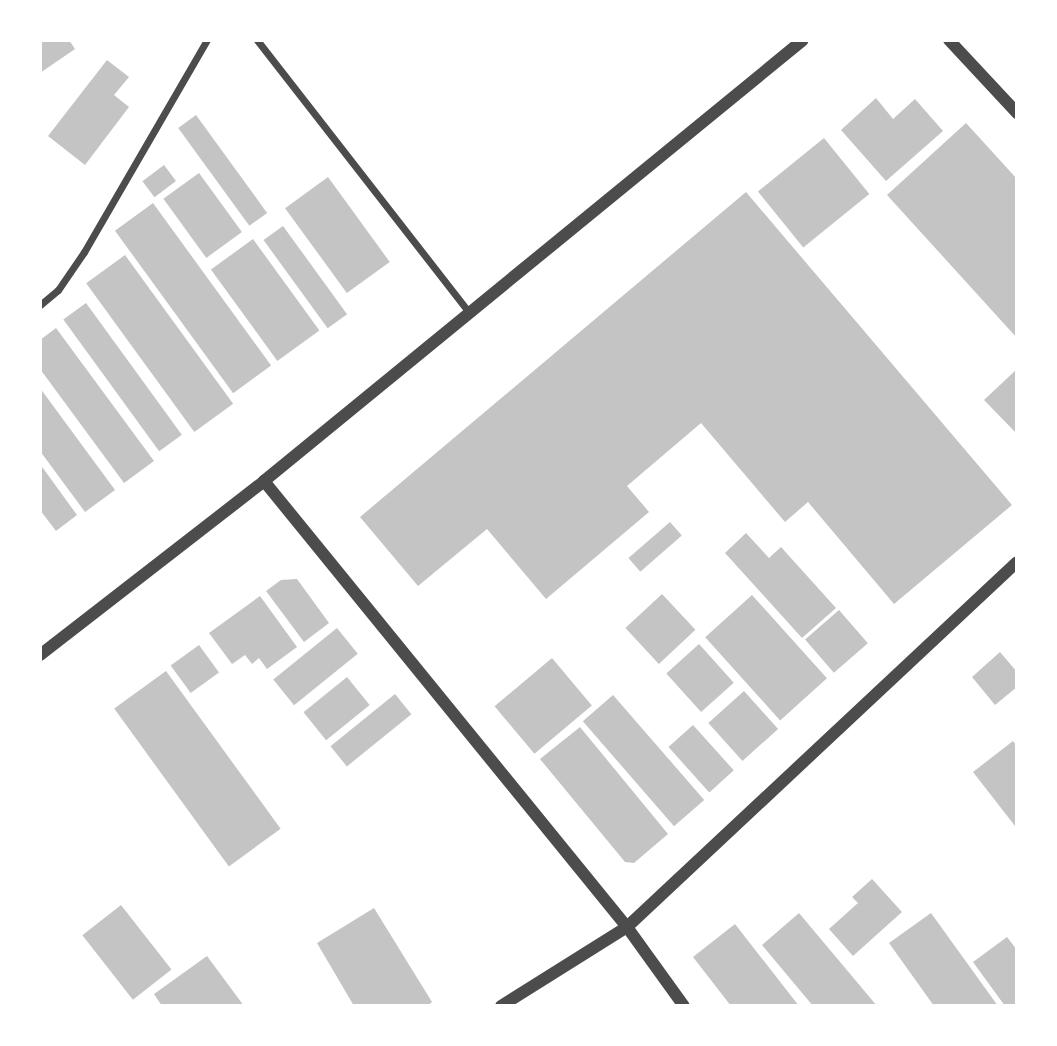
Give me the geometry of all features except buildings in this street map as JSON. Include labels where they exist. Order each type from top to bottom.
[{"type":"street","points":[[40,305],[58,290],[84,252],[207,40]]},
{"type":"street","points":[[257,40],[470,314]]},
{"type":"street","points":[[40,655],[264,481],[803,40]]},
{"type":"street","points":[[949,40],[1017,113]]},
{"type":"street","points":[[264,481],[627,927],[684,1006]]},
{"type":"street","points":[[500,1006],[627,927],[1017,562]]}]
